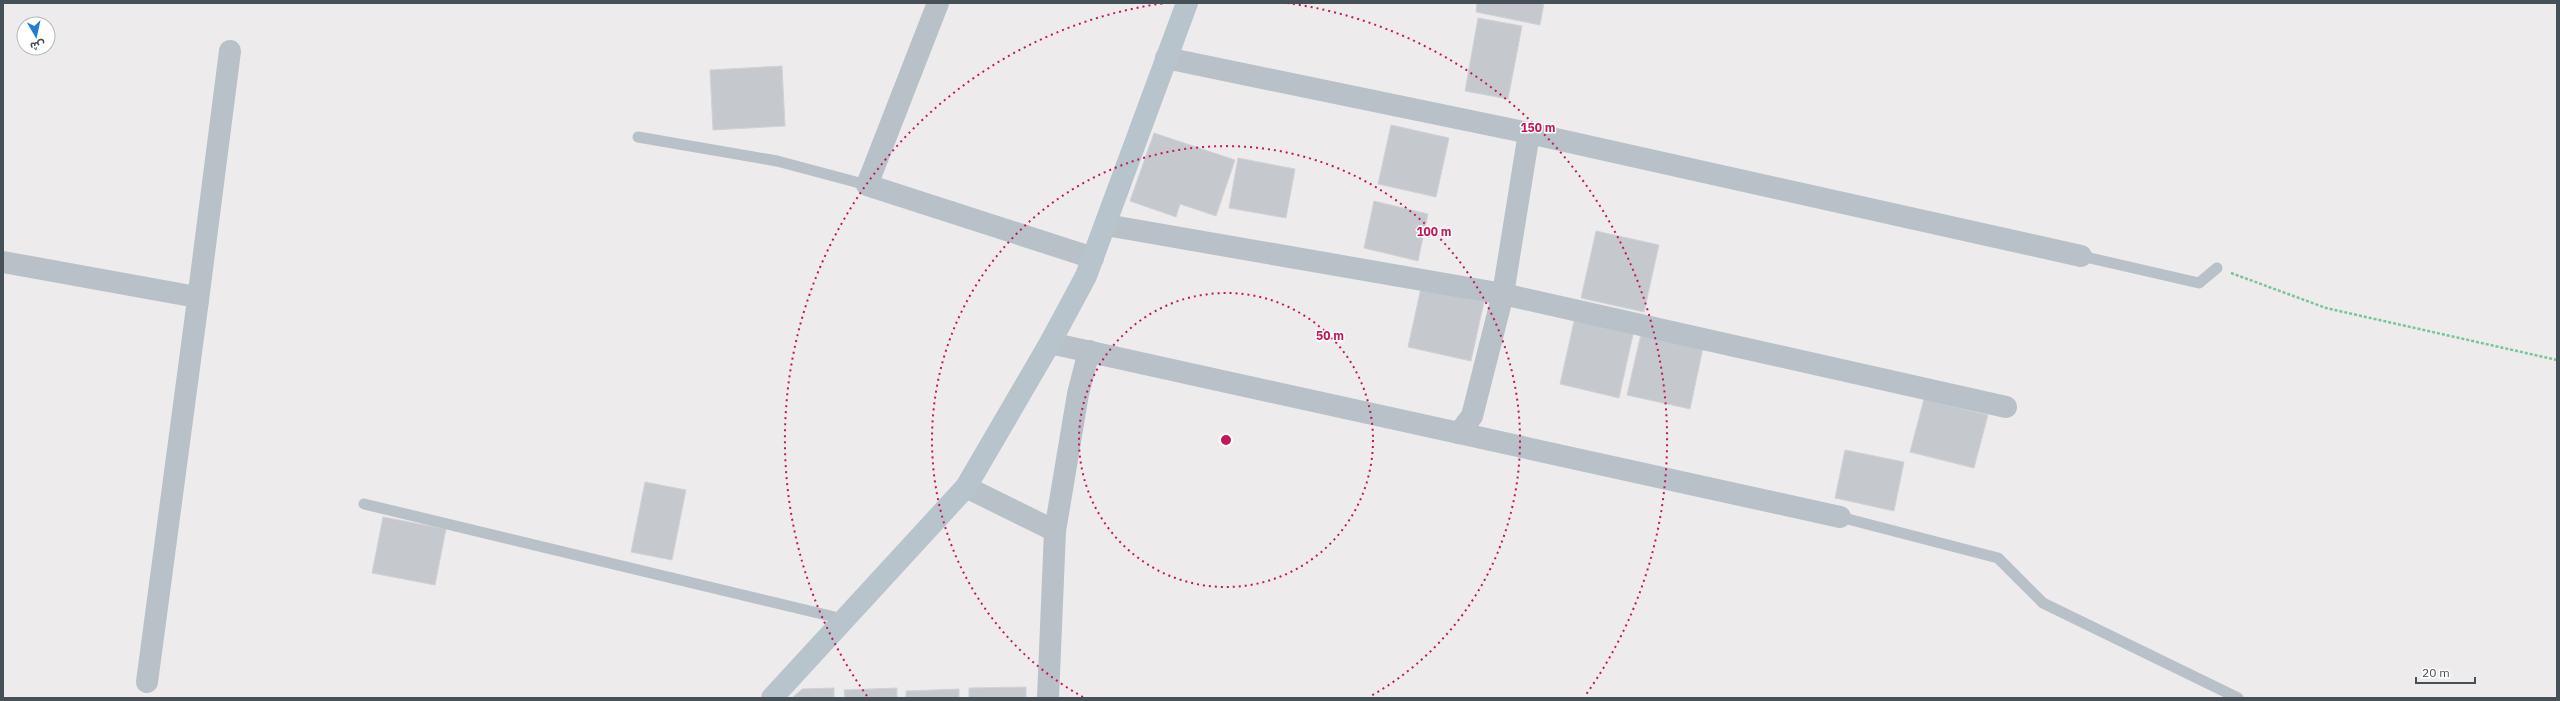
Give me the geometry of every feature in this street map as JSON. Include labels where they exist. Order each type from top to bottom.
[{"type":"main road","points":[[772,698],[843,619],[966,487],[1050,342],[1093,258],[1187,3]]},
{"type":"street","points":[[938,3],[867,185],[1093,258]]},
{"type":"street","points":[[147,682],[230,51]]},
{"type":"street","points":[[1166,58],[1529,133],[2081,256]]},
{"type":"street","points":[[1459,433],[1472,416],[1503,294],[1529,133]]},
{"type":"street","points":[[1106,225],[1503,294],[2006,407]]},
{"type":"street","points":[[3,262],[191,296],[198,300]]},
{"type":"street","points":[[1050,342],[1840,517]]},
{"type":"street","points":[[1048,698],[1055,531],[1078,394],[1089,351]]},
{"type":"street","points":[[966,487],[1055,531]]},
{"type":"lane","points":[[638,137],[777,162],[867,185]]},
{"type":"lane","points":[[2081,256],[2199,283],[2217,268]]},
{"type":"lane","points":[[364,504],[843,619]]},
{"type":"lane","points":[[1840,517],[1998,558],[2044,603],[2238,698]]},
{"type":"path","points":[[2217,268],[2326,308],[2557,360]]},
{"type":"building","points":[[1477,3],[1544,3],[1540,25],[1476,12]]},
{"type":"building","points":[[1478,18],[1522,26],[1508,99],[1465,91]]},
{"type":"building","points":[[782,66],[785,126],[713,130],[710,70]]},
{"type":"building","points":[[1391,125],[1449,138],[1436,197],[1378,184]]},
{"type":"building","points":[[1154,133],[1235,160],[1216,216],[1180,204],[1176,217],[1130,201]]},
{"type":"building","points":[[1238,158],[1295,169],[1286,218],[1229,208]]},
{"type":"building","points":[[1374,201],[1428,214],[1418,261],[1364,248]]},
{"type":"building","points":[[1596,231],[1659,245],[1644,312],[1581,298]]},
{"type":"building","points":[[1421,288],[1484,302],[1471,361],[1408,347]]},
{"type":"building","points":[[1575,317],[1634,330],[1619,398],[1560,384]]},
{"type":"building","points":[[1641,334],[1703,348],[1690,409],[1627,395]]},
{"type":"building","points":[[1924,399],[1988,415],[1974,468],[1910,452]]},
{"type":"building","points":[[1845,450],[1904,462],[1894,511],[1835,498]]},
{"type":"building","points":[[645,482],[686,490],[672,560],[631,552]]},
{"type":"building","points":[[383,517],[446,529],[435,585],[372,573]]},
{"type":"building","points":[[1026,687],[1026,698],[969,698],[969,688]]},
{"type":"building","points":[[834,688],[834,698],[792,698],[802,689]]},
{"type":"building","points":[[897,688],[897,698],[845,698],[844,690]]},
{"type":"building","points":[[959,689],[959,698],[906,698],[906,691]]}]
